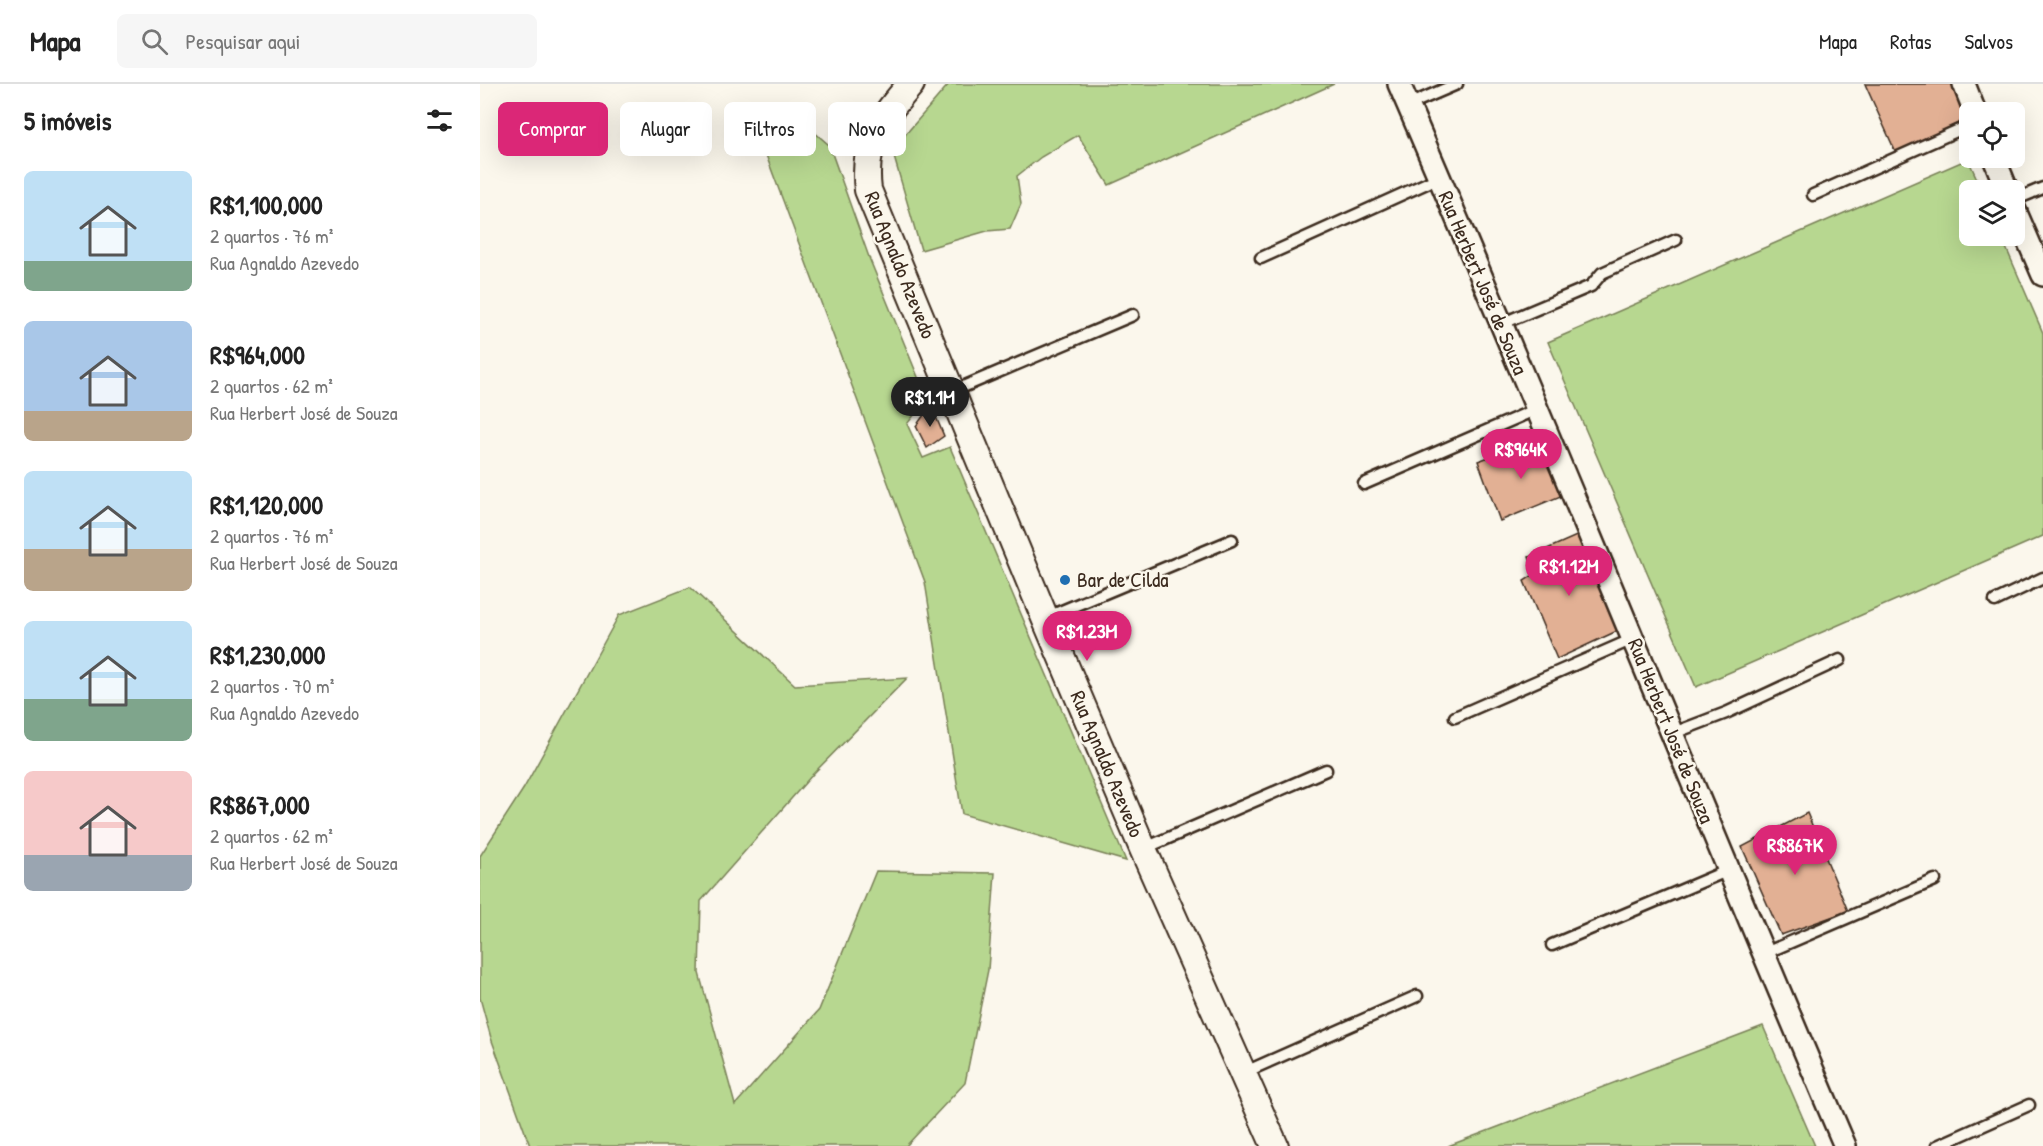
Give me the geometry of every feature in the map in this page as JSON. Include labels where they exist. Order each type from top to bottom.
[{"type":"street","name":"Rua Agnaldo Azevedo","points":[[911,84],[888,111],[876,130],[868,152],[866,171],[868,190],[1143,849],[1275,1146]]},
{"type":"street","name":"Rua Herbert José de Souza","points":[[1399,84],[1502,324],[1634,639],[1671,734],[1845,1146]]},
{"type":"street","points":[[1964,84],[1972,102]]},
{"type":"street","points":[[2025,233],[2043,275]]},
{"type":"lane","points":[[1408,105],[1456,84]]},
{"type":"lane","points":[[1813,195],[1959,130]]},
{"type":"lane","points":[[1261,258],[1438,178]]},
{"type":"lane","points":[[2025,195],[2043,188]]},
{"type":"lane","points":[[1502,324],[1591,286],[1602,273],[1676,240]]},
{"type":"lane","points":[[951,392],[1133,315]]},
{"type":"lane","points":[[1364,484],[1537,409]]},
{"type":"lane","points":[[1045,618],[1232,540]]},
{"type":"lane","points":[[1995,601],[2043,578]]},
{"type":"lane","points":[[1455,717],[1634,639]]},
{"type":"lane","points":[[1671,734],[1726,713],[1840,660]]},
{"type":"lane","points":[[1143,849],[1326,770]]},
{"type":"lane","points":[[1552,945],[1729,870]]},
{"type":"lane","points":[[1763,954],[1935,880]]},
{"type":"lane","points":[[1243,1073],[1417,996]]},
{"type":"lane","points":[[1937,1146],[2029,1105]]},
{"type":"green space","points":[[949,84],[1334,84],[1109,185],[1078,135],[1041,157],[1017,176],[1021,204],[1010,229],[987,231],[921,250],[894,156],[906,156],[906,134]]},
{"type":"green space","points":[[816,134],[828,144],[828,156],[833,156],[870,260],[927,399],[907,424],[923,458],[950,447],[1126,861],[962,814],[925,582],[766,156],[816,156]]},
{"type":"green space","points":[[1959,163],[1959,168],[1972,168],[1977,180],[1959,180],[1959,246],[2005,246],[2043,333],[2043,536],[1696,687],[1548,342]]},
{"type":"green space","points":[[690,587],[795,685],[907,678],[813,774],[701,901],[699,973],[735,1105],[819,1010],[876,871],[995,873],[988,970],[965,1083],[906,1146],[530,1146],[491,1038],[480,998],[480,856],[524,788],[619,615]]},
{"type":"green space","points":[[1763,1026],[1815,1146],[1448,1146]]},
{"type":"building","points":[[1865,84],[1954,84],[1961,102],[1959,123],[1896,153]]},
{"type":"building","points":[[931,405],[944,436],[927,448],[916,426]]},
{"type":"building","points":[[1536,440],[1568,493],[1500,521],[1478,461]]},
{"type":"building","points":[[1581,534],[1617,631],[1557,659],[1524,581],[1535,574],[1529,557]]},
{"type":"building","points":[[1807,813],[1848,911],[1781,935],[1742,847]]},
{"type":"place","name":"Bar de Cilda","points":[[1065,580]]}]
